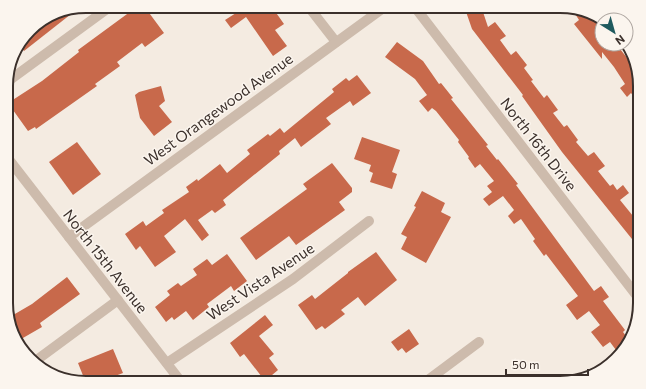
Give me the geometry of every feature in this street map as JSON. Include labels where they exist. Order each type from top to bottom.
[{"type":"street","points":[[14,77],[101,13]]},
{"type":"street","points":[[313,13],[336,42]]},
{"type":"street","name":"West Orangewood Avenue","points":[[69,237],[376,13]]},
{"type":"street","name":"North 16th Drive","points":[[419,13],[633,291]]},
{"type":"street","name":"North 15th Avenue","points":[[13,165],[177,376]]},
{"type":"street","name":"West Vista Avenue","points":[[167,363],[293,279],[369,221]]},
{"type":"street","points":[[39,359],[118,300]]},
{"type":"street","points":[[433,376],[479,342]]},
{"type":"building","points":[[128,13],[149,13],[164,33],[145,47],[142,43],[117,62],[120,66],[95,84],[97,86],[36,129],[35,127],[28,131],[13,110],[13,100],[42,81],[79,52],[78,50]]},
{"type":"building","points":[[236,13],[276,13],[284,24],[275,30],[287,46],[273,56],[246,17],[231,28],[225,20]]},
{"type":"building","points":[[466,13],[483,13],[488,27],[495,22],[506,36],[500,40],[511,55],[516,51],[527,65],[524,68],[533,80],[531,81],[544,98],[547,95],[558,110],[553,113],[564,127],[567,125],[578,140],[576,142],[588,156],[594,152],[605,166],[598,171],[610,186],[613,184],[617,190],[623,185],[629,193],[620,200],[633,216],[633,240],[562,152],[522,96],[523,95],[472,29]]},
{"type":"building","points":[[71,14],[24,51],[23,49],[25,45],[45,25],[53,20]]},
{"type":"building","points":[[576,15],[594,22],[594,49],[574,24],[579,20]]},
{"type":"building","points":[[397,42],[423,61],[439,84],[441,83],[453,98],[451,99],[488,145],[486,146],[497,160],[498,159],[518,184],[516,185],[594,291],[601,286],[609,297],[603,301],[625,330],[623,332],[625,335],[616,350],[610,342],[603,347],[591,332],[600,325],[589,311],[577,320],[566,305],[578,296],[546,254],[544,256],[533,241],[535,239],[521,219],[514,224],[508,216],[514,210],[503,196],[489,206],[483,199],[492,192],[487,186],[494,181],[480,164],[475,168],[458,142],[459,140],[436,111],[432,108],[428,112],[419,101],[427,95],[415,79],[385,57]]},
{"type":"building","points":[[596,52],[602,52],[602,59]]},
{"type":"building","points":[[602,52],[622,52],[627,57],[632,71],[633,96],[631,93],[627,97],[620,88],[625,84]]},
{"type":"building","points":[[357,75],[371,93],[353,106],[350,101],[326,118],[331,124],[301,147],[295,138],[279,151],[280,154],[223,200],[226,205],[215,213],[212,210],[198,220],[209,235],[202,241],[185,219],[164,236],[176,252],[155,267],[140,246],[136,250],[125,234],[143,221],[146,226],[164,213],[162,210],[189,192],[186,187],[197,179],[198,181],[220,164],[227,173],[250,154],[247,150],[268,134],[270,136],[280,128],[284,133],[334,92],[332,89],[346,78],[349,81]]},
{"type":"building","points":[[161,86],[165,101],[159,106],[172,122],[154,136],[140,118],[135,95],[139,92]]},
{"type":"building","points":[[362,137],[400,150],[392,172],[397,174],[392,189],[370,182],[373,173],[369,171],[371,165],[354,159]]},
{"type":"building","points":[[77,142],[101,174],[73,195],[49,162]]},
{"type":"building","points":[[332,163],[352,188],[352,192],[339,202],[345,210],[296,245],[289,236],[256,260],[240,238],[307,189],[303,184]]},
{"type":"building","points":[[422,191],[445,203],[441,212],[451,217],[426,263],[401,249],[407,237],[401,234],[416,207],[414,206]]},
{"type":"building","points":[[376,252],[397,280],[365,306],[358,297],[341,310],[345,314],[325,329],[322,326],[316,330],[298,305],[312,295],[315,299],[348,272]]},
{"type":"building","points":[[227,254],[247,281],[234,291],[231,286],[207,304],[209,307],[193,320],[186,311],[174,320],[172,317],[166,322],[155,307],[170,295],[167,291],[178,283],[181,286],[197,275],[193,269],[207,259],[212,265]]},
{"type":"building","points":[[67,277],[80,294],[40,323],[42,327],[22,338],[15,322],[14,314],[32,304]]},
{"type":"building","points":[[265,315],[273,325],[259,336],[274,354],[269,358],[278,370],[271,376],[261,376],[244,354],[240,357],[230,343]]},
{"type":"building","points":[[409,329],[419,344],[406,353],[402,348],[398,351],[391,342]]},
{"type":"building","points":[[113,349],[123,373],[115,376],[83,376],[78,363]]}]
